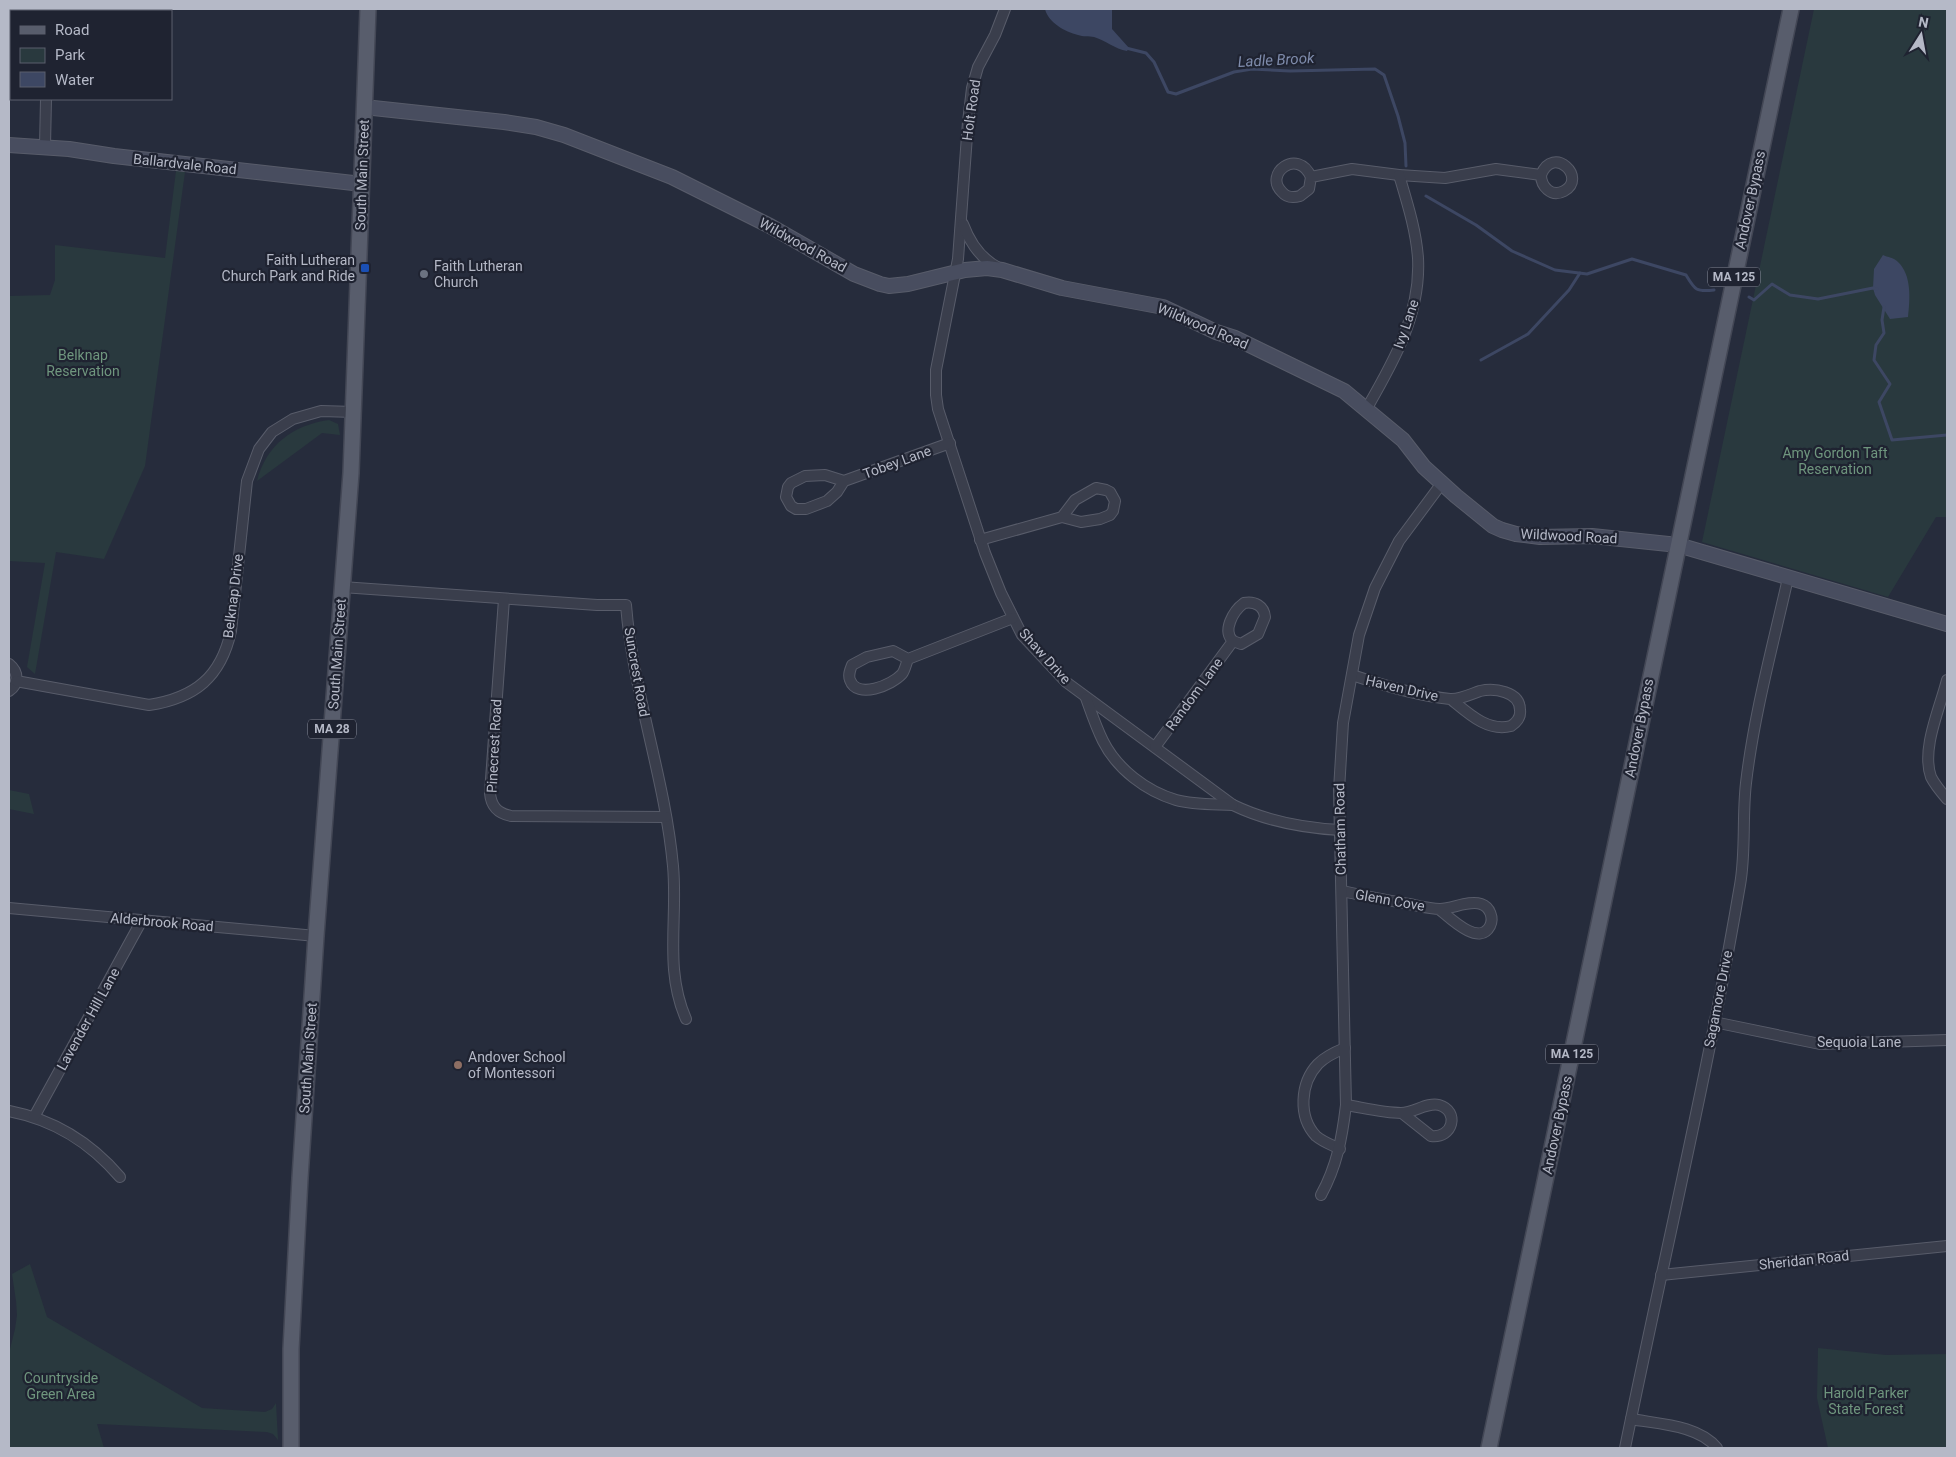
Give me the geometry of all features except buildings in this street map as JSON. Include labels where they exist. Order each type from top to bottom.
[{"type":"main road","name":"South Main Street","points":[[291,1448],[293,1307],[316,936],[354,412],[368,9]]},
{"type":"main road","name":"Andover Bypass","points":[[1489,1448],[1791,9]]},
{"type":"street","name":"Holt Road","points":[[955,273],[960,245],[969,113],[974,78],[982,58],[995,35],[1004,9]]},
{"type":"street","points":[[45,146],[46,100]]},
{"type":"street","name":"Wildwood Road","points":[[364,107],[504,122],[564,134],[672,177],[770,226],[854,274],[880,284],[889,286],[908,284],[977,268],[1002,270],[1062,288],[1148,304],[1176,312],[1344,390],[1403,440],[1424,467],[1493,526],[1516,534],[1540,537],[1592,536],[1678,545],[1947,624]]},
{"type":"street","name":"Ballardvale Road","points":[[9,145],[45,146],[114,156],[362,184]]},
{"type":"street","points":[[1311,177],[1352,168],[1399,175],[1445,178],[1496,169],[1541,174]]},
{"type":"street","name":"Ivy Lane","points":[[1367,408],[1387,374],[1404,338],[1416,298],[1418,257],[1408,206],[1399,175]]},
{"type":"street","name":"Holt Road","points":[[961,217],[968,238],[975,248],[990,264],[1002,270]]},
{"type":"street","name":"Shaw Drive","points":[[955,273],[939,351],[936,383],[938,409],[980,540],[1022,636],[1066,682],[1233,805],[1289,823],[1340,830]]},
{"type":"street","name":"Belknap Drive","points":[[16,681],[149,706],[184,696],[200,687],[211,676],[220,662],[227,647],[231,631],[247,481],[259,449],[272,432],[293,419],[321,411],[354,412]]},
{"type":"street","name":"Tobey Lane","points":[[844,481],[825,475],[805,476],[791,482],[786,497],[791,506],[796,509],[806,509],[828,501],[844,481],[950,442]]},
{"type":"street","name":"Chatham Road","points":[[1321,1195],[1335,1167],[1340,1149],[1346,1105],[1340,830],[1340,749],[1343,722],[1359,635],[1375,588],[1399,541],[1442,483]]},
{"type":"street","points":[[980,540],[1062,516],[1081,522],[1100,520],[1110,515],[1115,501],[1110,492],[1096,488],[1085,492],[1075,500],[1062,516]]},
{"type":"street","name":"Sagamore Drive","points":[[1625,1448],[1714,1022],[1744,862],[1744,812],[1750,752],[1788,578]]},
{"type":"street","name":"Suncrest Road","points":[[342,587],[597,606],[626,605],[629,638],[666,817],[673,866],[672,962],[680,1007],[686,1020]]},
{"type":"street","name":"Pinecrest Road","points":[[504,599],[490,793],[491,802],[496,809],[502,814],[511,816],[666,817]]},
{"type":"street","points":[[908,659],[893,651],[868,657],[852,665],[849,675],[850,681],[854,687],[860,690],[867,691],[877,688],[901,675],[908,659],[1013,618]]},
{"type":"street","name":"Random Lane","points":[[1155,747],[1232,642]]},
{"type":"street","points":[[9,664],[16,671],[16,681],[9,691]]},
{"type":"street","name":"Haven Drive","points":[[1352,675],[1389,686],[1452,700],[1479,721],[1500,727],[1511,726],[1516,723],[1520,712],[1515,697],[1499,691],[1482,691],[1452,700]]},
{"type":"street","points":[[1947,680],[1930,742],[1928,763],[1932,779],[1947,799]]},
{"type":"street","points":[[1086,697],[1103,740],[1112,756],[1123,769],[1140,782],[1176,800],[1233,805]]},
{"type":"street","name":"Glenn Cove","points":[[1342,891],[1439,909],[1478,903],[1487,907],[1492,920],[1488,929],[1480,934],[1475,934],[1464,929],[1439,909]]},
{"type":"street","name":"Alderbrook Road","points":[[9,908],[316,936]]},
{"type":"street","name":"Lavender Hill Lane","points":[[34,1117],[142,920]]},
{"type":"street","name":"Sequoia Lane","points":[[1714,1022],[1820,1044],[1947,1040]]},
{"type":"street","points":[[1340,1149],[1317,1136],[1307,1122],[1303,1104],[1304,1092],[1312,1071],[1331,1054],[1345,1048]]},
{"type":"street","points":[[1346,1105],[1402,1113],[1436,1105],[1450,1113],[1452,1124],[1442,1136],[1431,1136],[1402,1113]]},
{"type":"street","points":[[9,1111],[34,1117],[59,1127],[86,1144],[107,1162],[120,1177]]},
{"type":"street","name":"Sheridan Road","points":[[1661,1275],[1947,1246]]},
{"type":"street","points":[[1631,1419],[1694,1432],[1704,1437],[1717,1448]]},
{"type":"green space","name":"Amy Gordon Taft Reservation","points":[[1814,9],[1947,9],[1947,517],[1936,517],[1888,597],[1702,542]]},
{"type":"green space","name":"Belknap Reservation","points":[[176,171],[185,172],[145,466],[104,559],[56,552],[35,674],[27,667],[45,563],[9,561],[9,296],[50,295],[55,280],[55,245],[165,258]]},
{"type":"green space","points":[[329,420],[338,424],[340,435],[322,433],[257,481],[267,457],[283,439],[304,427]]},
{"type":"green space","points":[[9,790],[29,794],[34,814],[9,809]]},
{"type":"green space","name":"Countryside Green Area","points":[[30,1264],[47,1317],[202,1408],[265,1412],[272,1409],[276,1403],[278,1440],[273,1434],[267,1432],[97,1424],[104,1448],[9,1448],[9,1353],[17,1315],[12,1274]]},
{"type":"green space","name":"Harold Parker State Forest","points":[[1818,1348],[1886,1355],[1947,1354],[1947,1448],[1828,1448],[1817,1398]]},
{"type":"water","points":[[1045,9],[1112,9],[1112,29],[1129,48],[1127,51],[1123,50],[1094,37],[1080,36],[1068,32],[1053,22]]},
{"type":"water","points":[[1883,255],[1897,261],[1903,267],[1906,274],[1909,288],[1908,317],[1890,319],[1875,295],[1873,288],[1874,269]]},
{"type":"waterway","name":"Ladle Brook","points":[[1126,48],[1146,53],[1154,62],[1168,92],[1176,94],[1234,72],[1252,69],[1290,71],[1375,69],[1384,75],[1398,116],[1405,143],[1406,166]]},
{"type":"waterway","name":"Ladle Brook","points":[[1426,196],[1476,225],[1512,251],[1555,270],[1587,274],[1632,259],[1686,275],[1697,289],[1703,291],[1714,290]]},
{"type":"waterway","points":[[1481,360],[1528,334],[1569,290],[1580,273]]},
{"type":"waterway","name":"Ladle Brook","points":[[1749,297],[1754,300],[1772,284],[1790,295],[1818,299],[1873,288],[1877,289]]},
{"type":"waterway","name":"Ladle Brook","points":[[1884,307],[1882,320],[1884,333],[1876,345],[1874,360],[1890,384],[1879,402],[1892,440],[1947,435]]},
{"type":"place","name":"Faith Lutheran Church Park and Ride","points":[[365,268]]},
{"type":"place","name":"Faith Lutheran Church","points":[[424,274]]},
{"type":"place","name":"Andover School of Montessori","points":[[458,1065]]}]
